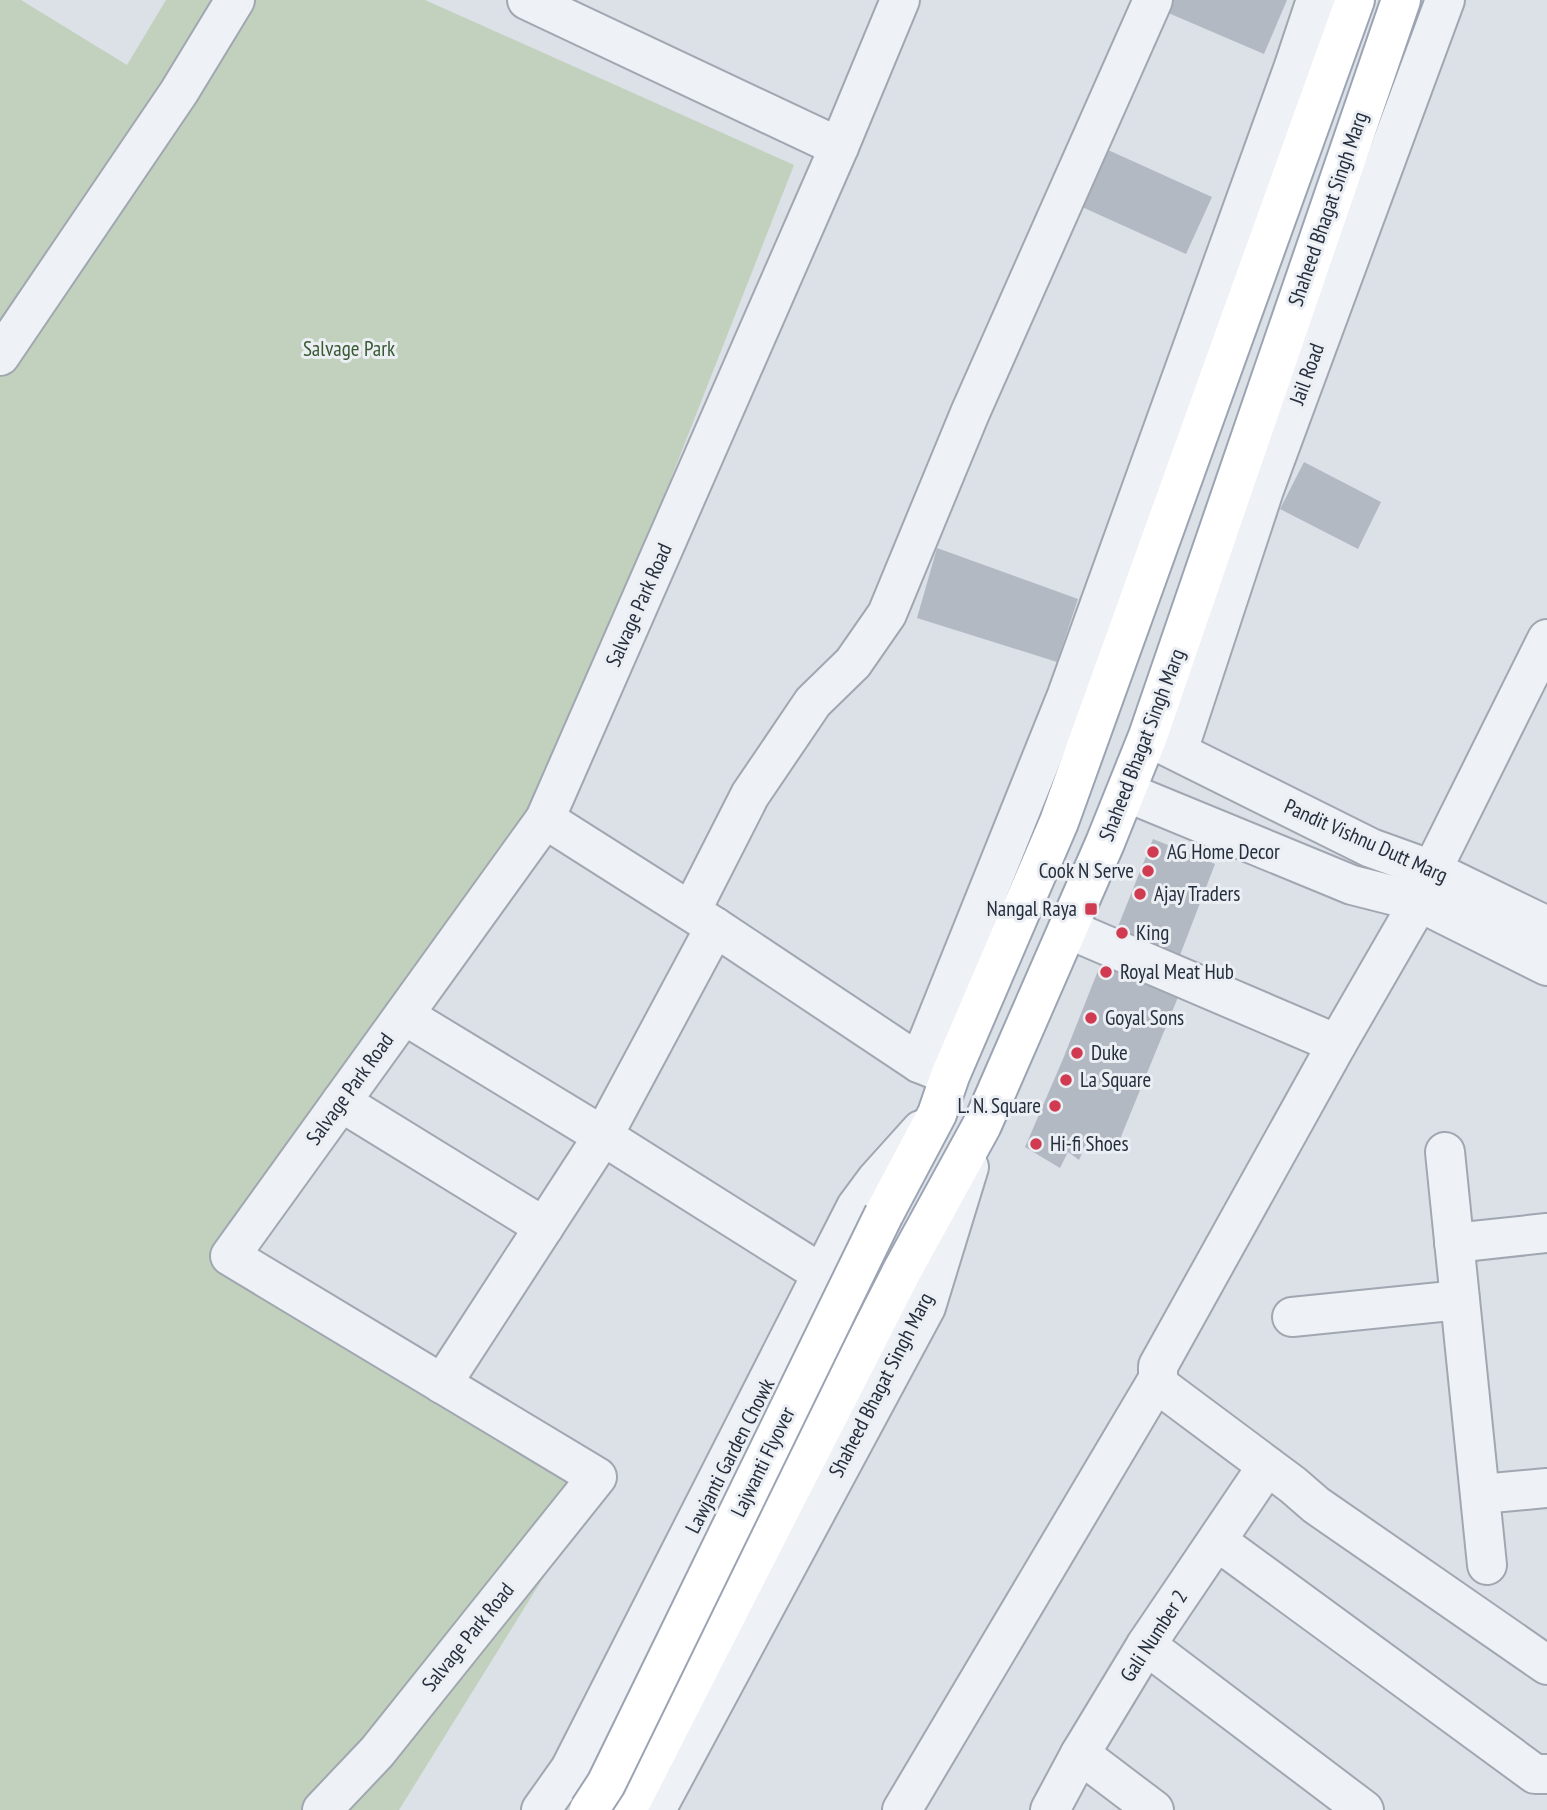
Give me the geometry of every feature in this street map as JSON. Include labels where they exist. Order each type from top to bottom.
[{"type":"main road","points":[[937,1114],[934,1070],[1059,822],[1340,6]]},
{"type":"main road","name":"Shaheed Bhagat Singh Marg","points":[[982,1125],[1126,792],[1163,744],[1395,16]]},
{"type":"main road","name":"Lajwanti Flyover","points":[[589,1810],[606,1784],[884,1214],[937,1114]]},
{"type":"main road","name":"Lajwanti Flyover","points":[[627,1810],[902,1271],[982,1125]]},
{"type":"street","points":[[0,356],[179,92],[235,0]]},
{"type":"street","name":"Salvage Park Road","points":[[322,1810],[377,1752],[597,1477],[230,1256],[545,819],[839,147],[900,0]]},
{"type":"street","points":[[442,1384],[603,1136],[703,919],[750,795],[813,702],[853,663],[887,614],[970,413],[1153,0]]},
{"type":"street","name":"Jail Road","points":[[1163,744],[1264,490],[1445,0]]},
{"type":"street","points":[[551,5],[839,147]]},
{"type":"street","points":[[1547,639],[1425,886],[1158,1366],[1158,1379],[1163,1388],[1316,1505],[1547,1665]]},
{"type":"street","name":"Pandit Vishnu Dutt Marg","points":[[1163,744],[1371,848],[1547,966]]},
{"type":"street","name":"Pandit Vishnu Dutt Marg","points":[[1126,792],[1352,885],[1425,886],[1547,926]]},
{"type":"street","points":[[545,819],[934,1070]]},
{"type":"street","points":[[1068,929],[1337,1044]]},
{"type":"street","points":[[404,1015],[822,1274]]},
{"type":"street","points":[[341,1102],[544,1227]]},
{"type":"street","name":"Lawjanti Garden Chowk","points":[[541,1810],[570,1769],[856,1207],[876,1180],[937,1114]]},
{"type":"street","name":"Shaheed Bhagat Singh Marg","points":[[656,1810],[926,1307],[982,1125]]},
{"type":"street","points":[[1445,1152],[1488,1565]]},
{"type":"street","points":[[1454,1243],[1547,1233]]},
{"type":"street","points":[[1292,1317],[1460,1300]]},
{"type":"street","points":[[909,1807],[1158,1379]]},
{"type":"street","name":"Gali Number 2","points":[[1050,1810],[1080,1754],[1146,1645],[1267,1466]]},
{"type":"street","points":[[1481,1494],[1547,1488]]},
{"type":"street","points":[[1217,1541],[1535,1774],[1547,1774]]},
{"type":"street","points":[[1146,1645],[1364,1810]]},
{"type":"street","points":[[1080,1754],[1154,1810]]},
{"type":"street","points":[[570,1769],[579,1804],[589,1810]]},
{"type":"green space","name":"Salvage Park","points":[[0,0],[21,0],[127,65],[166,0],[425,0],[794,165],[538,817],[245,1266],[597,1491],[399,1810],[0,1810]]},
{"type":"building","points":[[1155,0],[1287,0],[1264,54],[1152,6]]},
{"type":"building","points":[[1097,145],[1212,197],[1186,254],[1071,202]]},
{"type":"building","points":[[1304,462],[1381,502],[1358,549],[1280,509]]},
{"type":"building","points":[[937,548],[1078,599],[1057,662],[917,618]]},
{"type":"building","points":[[1153,839],[1215,864],[1177,963],[1113,939]]},
{"type":"building","points":[[1105,953],[1183,985],[1118,1144],[1091,1133],[1079,1160],[1068,1152],[1060,1168],[1025,1147]]},
{"type":"place","name":"AG Home Decor","points":[[1153,852]]},
{"type":"place","name":"Cook N Serve","points":[[1148,871]]},
{"type":"place","name":"Ajay Traders","points":[[1140,894]]},
{"type":"place","name":"Nangal Raya","points":[[1091,909]]},
{"type":"place","name":"King","points":[[1122,933]]},
{"type":"place","name":"Royal Meat Hub","points":[[1106,972]]},
{"type":"place","name":"Goyal Sons","points":[[1091,1018]]},
{"type":"place","name":"Duke","points":[[1077,1053]]},
{"type":"place","name":"La Square","points":[[1066,1080]]},
{"type":"place","name":"L. N. Square","points":[[1055,1106]]},
{"type":"place","name":"Hi-fi Shoes","points":[[1036,1144]]}]
